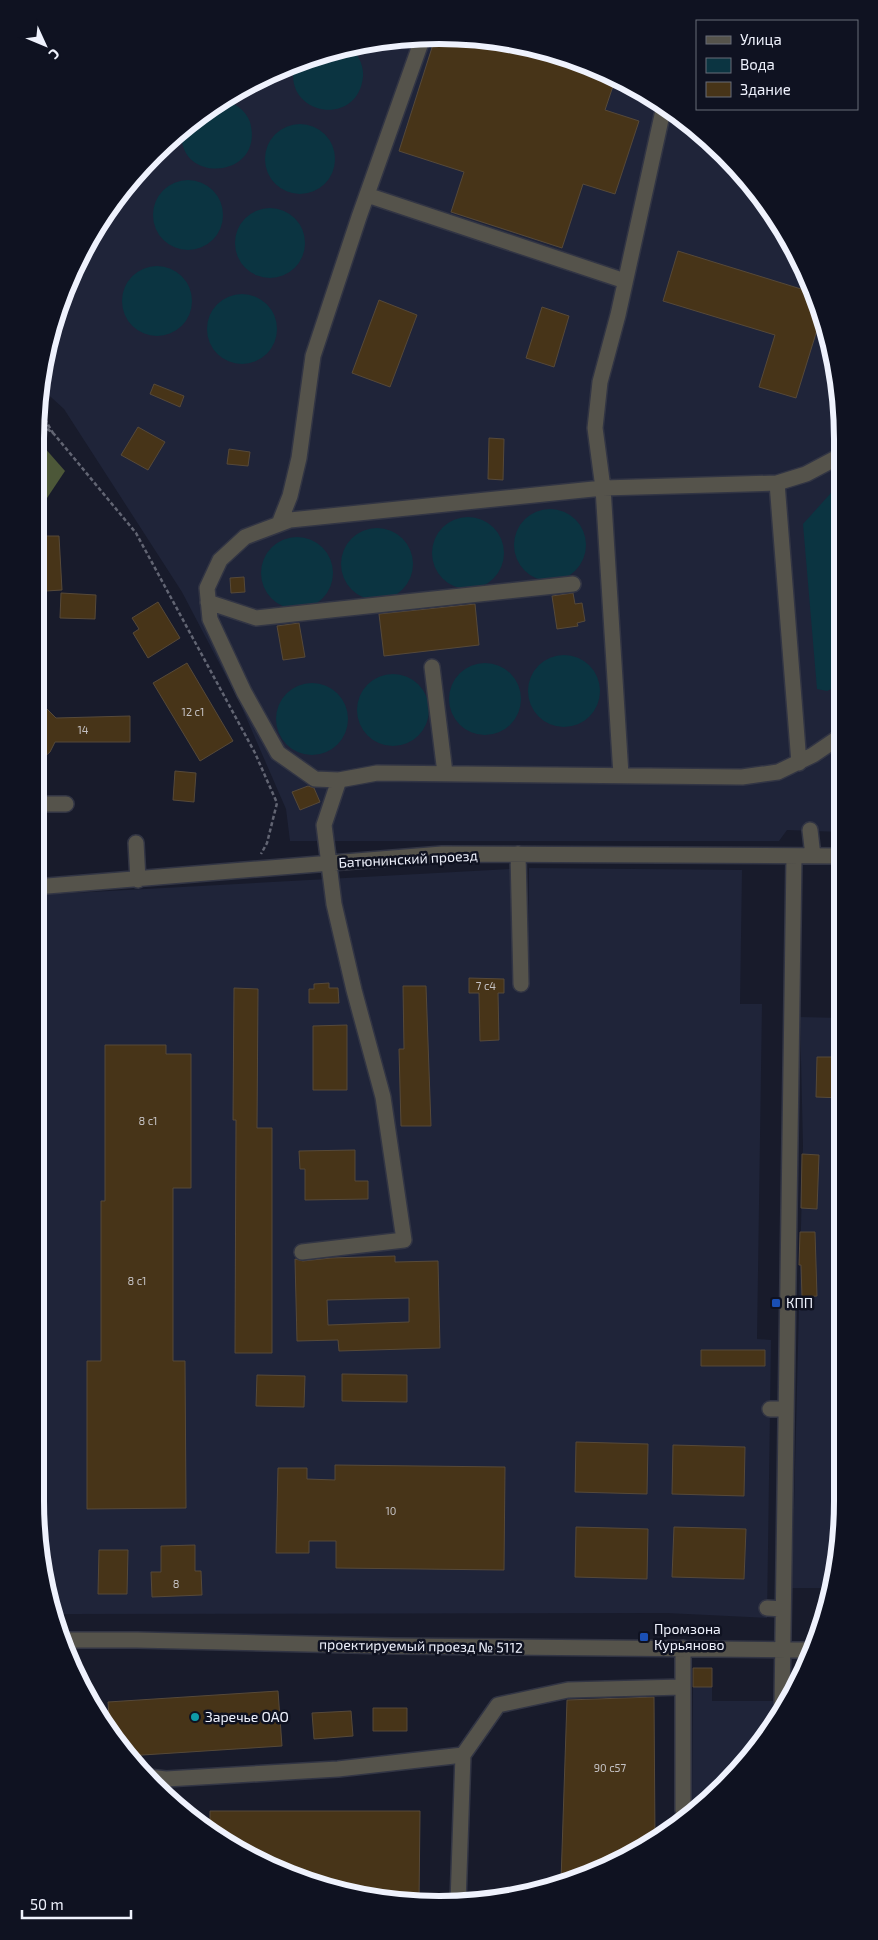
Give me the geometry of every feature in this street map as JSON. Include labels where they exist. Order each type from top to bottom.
[{"type":"street","points":[[279,524],[290,496],[299,458],[314,356],[367,195],[420,45]]},
{"type":"street","points":[[621,775],[603,488],[595,428],[600,382],[625,281],[663,113]]},
{"type":"street","points":[[367,195],[625,281]]},
{"type":"street","points":[[834,459],[806,474],[777,482],[603,488],[290,520],[245,537],[220,560],[207,588],[210,619],[244,692],[278,753],[315,779],[339,780],[377,772],[742,777],[778,772],[799,763],[834,740]]},
{"type":"street","points":[[777,482],[799,763]]},
{"type":"street","points":[[208,602],[256,618],[573,584]]},
{"type":"street","points":[[432,667],[445,773]]},
{"type":"street","points":[[302,1252],[404,1240],[383,1097],[354,990],[334,904],[324,825],[339,780]]},
{"type":"street","points":[[44,804],[66,804]]},
{"type":"street","points":[[810,830],[813,856]]},
{"type":"street","points":[[136,843],[138,880]]},
{"type":"street","name":"Батюнинский проезд","points":[[44,886],[442,854],[834,856]]},
{"type":"street","points":[[518,854],[521,984]]},
{"type":"street","points":[[788,1685],[782,1651],[786,1408],[800,883],[794,856]]},
{"type":"street","points":[[770,1409],[786,1408]]},
{"type":"street","points":[[767,1608],[783,1609]]},
{"type":"street","name":"проектируемый проезд № 5112","points":[[70,1640],[616,1650],[683,1648],[805,1650]]},
{"type":"street","points":[[683,1648],[683,1810]]},
{"type":"street","points":[[458,1895],[463,1755],[498,1706],[568,1690],[682,1687]]},
{"type":"street","points":[[158,1778],[338,1769],[463,1755]]},
{"type":"path","points":[[45,419],[54,434],[136,533],[255,753],[277,803],[267,844],[253,870]]},
{"type":"path","points":[[44,427],[54,434]]},
{"type":"shaded area","points":[[439,44],[491,47],[541,57],[590,74],[637,97],[680,125],[700,142],[753,198],[768,219],[793,264],[804,288],[821,337],[831,387],[834,439],[834,832],[787,830],[779,841],[290,841],[286,809],[239,701],[182,592],[64,409],[47,393],[51,362],[57,337],[74,288],[97,241],[125,198],[178,142],[219,110],[241,97],[288,74],[337,57],[387,47]]},
{"type":"shaded area","points":[[529,868],[742,870],[740,1004],[762,1004],[757,1339],[771,1340],[767,1618],[667,1613],[61,1614],[51,1578],[47,1553],[44,1501],[44,895],[510,869],[515,984],[528,983]]},
{"type":"shaded area","points":[[800,1017],[834,1018],[834,1501],[831,1553],[825,1588],[792,1588],[803,1146]]},
{"type":"shaded area","points":[[693,1687],[712,1687],[712,1701],[780,1701],[753,1742],[736,1762],[692,1805]]},
{"type":"green space","points":[[44,447],[65,471],[44,502]]},
{"type":"water","points":[[355,53],[361,64],[363,77],[358,94],[348,104],[335,109],[321,109],[308,104],[298,94],[293,80],[294,72]]},
{"type":"water","points":[[231,103],[242,110],[250,122],[251,141],[245,155],[234,165],[219,168],[205,167],[192,160],[184,148],[183,138],[198,125]]},
{"type":"water","points":[[300,124],[313,127],[325,134],[332,146],[335,159],[332,172],[325,184],[313,191],[300,194],[287,191],[275,184],[268,172],[265,159],[268,146],[275,134],[287,127]]},
{"type":"water","points":[[188,180],[201,183],[213,190],[220,202],[223,215],[220,228],[213,240],[201,247],[188,250],[175,247],[163,240],[156,228],[153,215],[156,202],[163,190],[175,183]]},
{"type":"water","points":[[270,208],[283,211],[295,218],[302,230],[305,243],[302,256],[295,268],[283,275],[270,278],[257,275],[245,268],[238,256],[235,243],[238,230],[245,218],[257,211]]},
{"type":"water","points":[[157,266],[170,269],[182,276],[189,288],[192,301],[189,314],[182,326],[170,333],[157,336],[144,333],[132,326],[125,314],[122,301],[125,288],[132,276],[144,269]]},
{"type":"water","points":[[242,294],[255,297],[267,304],[274,316],[277,329],[274,342],[267,354],[255,361],[242,364],[229,361],[217,354],[210,342],[207,329],[210,316],[217,304],[229,297]]},
{"type":"water","points":[[834,490],[834,688],[827,691],[817,689],[803,524]]},
{"type":"water","points":[[550,509],[570,515],[580,525],[586,545],[580,565],[570,575],[550,581],[530,575],[520,565],[514,545],[520,525],[530,515]]},
{"type":"water","points":[[468,517],[488,523],[498,533],[504,553],[498,573],[488,583],[468,589],[448,583],[438,573],[432,553],[438,533],[448,523]]},
{"type":"water","points":[[377,528],[397,534],[407,544],[413,564],[407,584],[397,594],[377,600],[357,594],[347,584],[341,564],[347,544],[357,534]]},
{"type":"water","points":[[297,537],[317,543],[327,553],[333,573],[327,593],[317,603],[297,609],[277,603],[267,593],[261,573],[267,553],[277,543]]},
{"type":"water","points":[[564,655],[584,661],[594,671],[600,691],[594,711],[584,721],[564,727],[544,721],[534,711],[528,691],[534,671],[544,661]]},
{"type":"water","points":[[485,663],[505,669],[515,679],[521,699],[515,719],[505,729],[485,735],[465,729],[455,719],[449,699],[455,679],[465,669]]},
{"type":"water","points":[[393,674],[413,680],[423,690],[429,710],[423,730],[413,740],[393,746],[373,740],[363,730],[357,710],[363,690],[373,680]]},
{"type":"water","points":[[312,683],[332,689],[342,699],[348,719],[342,739],[332,749],[312,755],[292,749],[282,739],[276,719],[282,699],[292,689]]},
{"type":"building","points":[[433,44],[491,47],[541,57],[566,65],[613,85],[605,110],[639,121],[615,194],[583,184],[562,248],[451,212],[464,172],[399,151]]},
{"type":"building","points":[[678,251],[805,290],[818,327],[796,398],[759,387],[775,335],[663,301]]},
{"type":"building","points":[[379,300],[417,315],[390,387],[352,373]]},
{"type":"building","points":[[542,307],[569,316],[554,367],[526,358]]},
{"type":"building","points":[[154,384],[184,396],[180,407],[150,394]]},
{"type":"building","points":[[138,427],[165,442],[148,470],[121,455]]},
{"type":"building","points":[[489,438],[504,439],[503,480],[488,479]]},
{"type":"building","points":[[229,449],[250,452],[248,466],[227,464]]},
{"type":"building","points":[[44,536],[59,536],[62,590],[46,591]]},
{"type":"building","points":[[244,577],[245,592],[231,593],[230,578]]},
{"type":"building","points":[[61,593],[96,595],[95,619],[60,618]]},
{"type":"building","points":[[573,593],[575,604],[582,603],[585,621],[577,623],[578,626],[557,629],[552,596]]},
{"type":"building","points":[[158,602],[180,638],[148,658],[133,633],[139,629],[132,618]]},
{"type":"building","points":[[475,604],[479,645],[384,656],[379,614]]},
{"type":"building","points":[[299,623],[305,657],[283,660],[277,626]]},
{"type":"building","points":[[187,663],[233,741],[200,761],[153,683]]},
{"type":"building","points":[[44,708],[56,718],[130,716],[130,742],[55,742],[50,752],[44,757]]},
{"type":"building","points":[[175,771],[196,773],[194,802],[173,800]]},
{"type":"building","points":[[308,786],[314,788],[320,802],[300,810],[292,792]]},
{"type":"building","points":[[469,978],[504,979],[504,993],[498,993],[499,1040],[480,1041],[479,993],[469,993]]},
{"type":"building","points":[[329,983],[329,988],[338,988],[339,1003],[309,1003],[309,989],[314,989],[314,984]]},
{"type":"building","points":[[403,986],[426,986],[431,1126],[401,1126],[399,1049],[404,1049]]},
{"type":"building","points":[[234,988],[258,989],[257,1128],[272,1128],[272,1353],[235,1353],[236,1120],[233,1120]]},
{"type":"building","points":[[347,1025],[347,1090],[313,1090],[313,1026]]},
{"type":"building","points":[[105,1045],[166,1045],[166,1054],[191,1054],[191,1188],[173,1188],[173,1361],[185,1361],[186,1508],[87,1509],[87,1361],[101,1361],[101,1201],[105,1201]]},
{"type":"building","points":[[817,1057],[834,1057],[834,1098],[816,1097]]},
{"type":"building","points":[[355,1150],[355,1181],[368,1181],[368,1199],[305,1200],[305,1169],[300,1169],[299,1151]]},
{"type":"building","points":[[802,1154],[819,1155],[817,1209],[801,1208]]},
{"type":"building","points":[[800,1232],[815,1232],[817,1296],[802,1297],[801,1265],[799,1265]]},
{"type":"building","points":[[395,1256],[395,1262],[438,1261],[440,1348],[339,1351],[338,1340],[297,1341],[295,1259],[303,1261]],"holes":[[[409,1298],[409,1322],[328,1325],[327,1300]]]},
{"type":"building","points":[[701,1350],[765,1350],[765,1366],[701,1366]]},
{"type":"building","points":[[342,1374],[407,1375],[407,1402],[342,1401]]},
{"type":"building","points":[[257,1375],[305,1376],[304,1407],[256,1406]]},
{"type":"building","points":[[576,1442],[648,1444],[647,1494],[575,1492]]},
{"type":"building","points":[[673,1445],[745,1447],[744,1496],[672,1494]]},
{"type":"building","points":[[335,1465],[505,1467],[504,1570],[336,1568],[336,1541],[309,1541],[309,1553],[276,1553],[278,1468],[307,1468],[307,1479],[335,1480]]},
{"type":"building","points":[[576,1527],[648,1529],[647,1579],[575,1577]]},
{"type":"building","points":[[674,1527],[746,1529],[744,1579],[672,1577]]},
{"type":"building","points":[[195,1545],[195,1571],[201,1571],[202,1595],[152,1597],[151,1572],[161,1572],[161,1546]]},
{"type":"building","points":[[99,1550],[128,1550],[127,1594],[98,1594]]},
{"type":"building","points":[[693,1668],[712,1668],[712,1687],[693,1687]]},
{"type":"building","name":"Заречье ОАО","points":[[278,1691],[282,1746],[136,1755],[109,1720],[108,1702]]},
{"type":"building","points":[[654,1697],[655,1832],[614,1855],[561,1877],[567,1700]]},
{"type":"building","points":[[373,1708],[407,1708],[407,1731],[373,1731]]},
{"type":"building","points":[[351,1711],[353,1736],[314,1739],[312,1713]]},
{"type":"building","points":[[210,1811],[420,1811],[419,1895],[362,1889],[312,1875],[264,1855],[210,1824]]},
{"type":"place","name":"КПП","points":[[776,1303]]},
{"type":"place","name":"Промзона Курьяново","points":[[644,1637]]},
{"type":"place","name":"Заречье ОАО","points":[[195,1717]]}]
